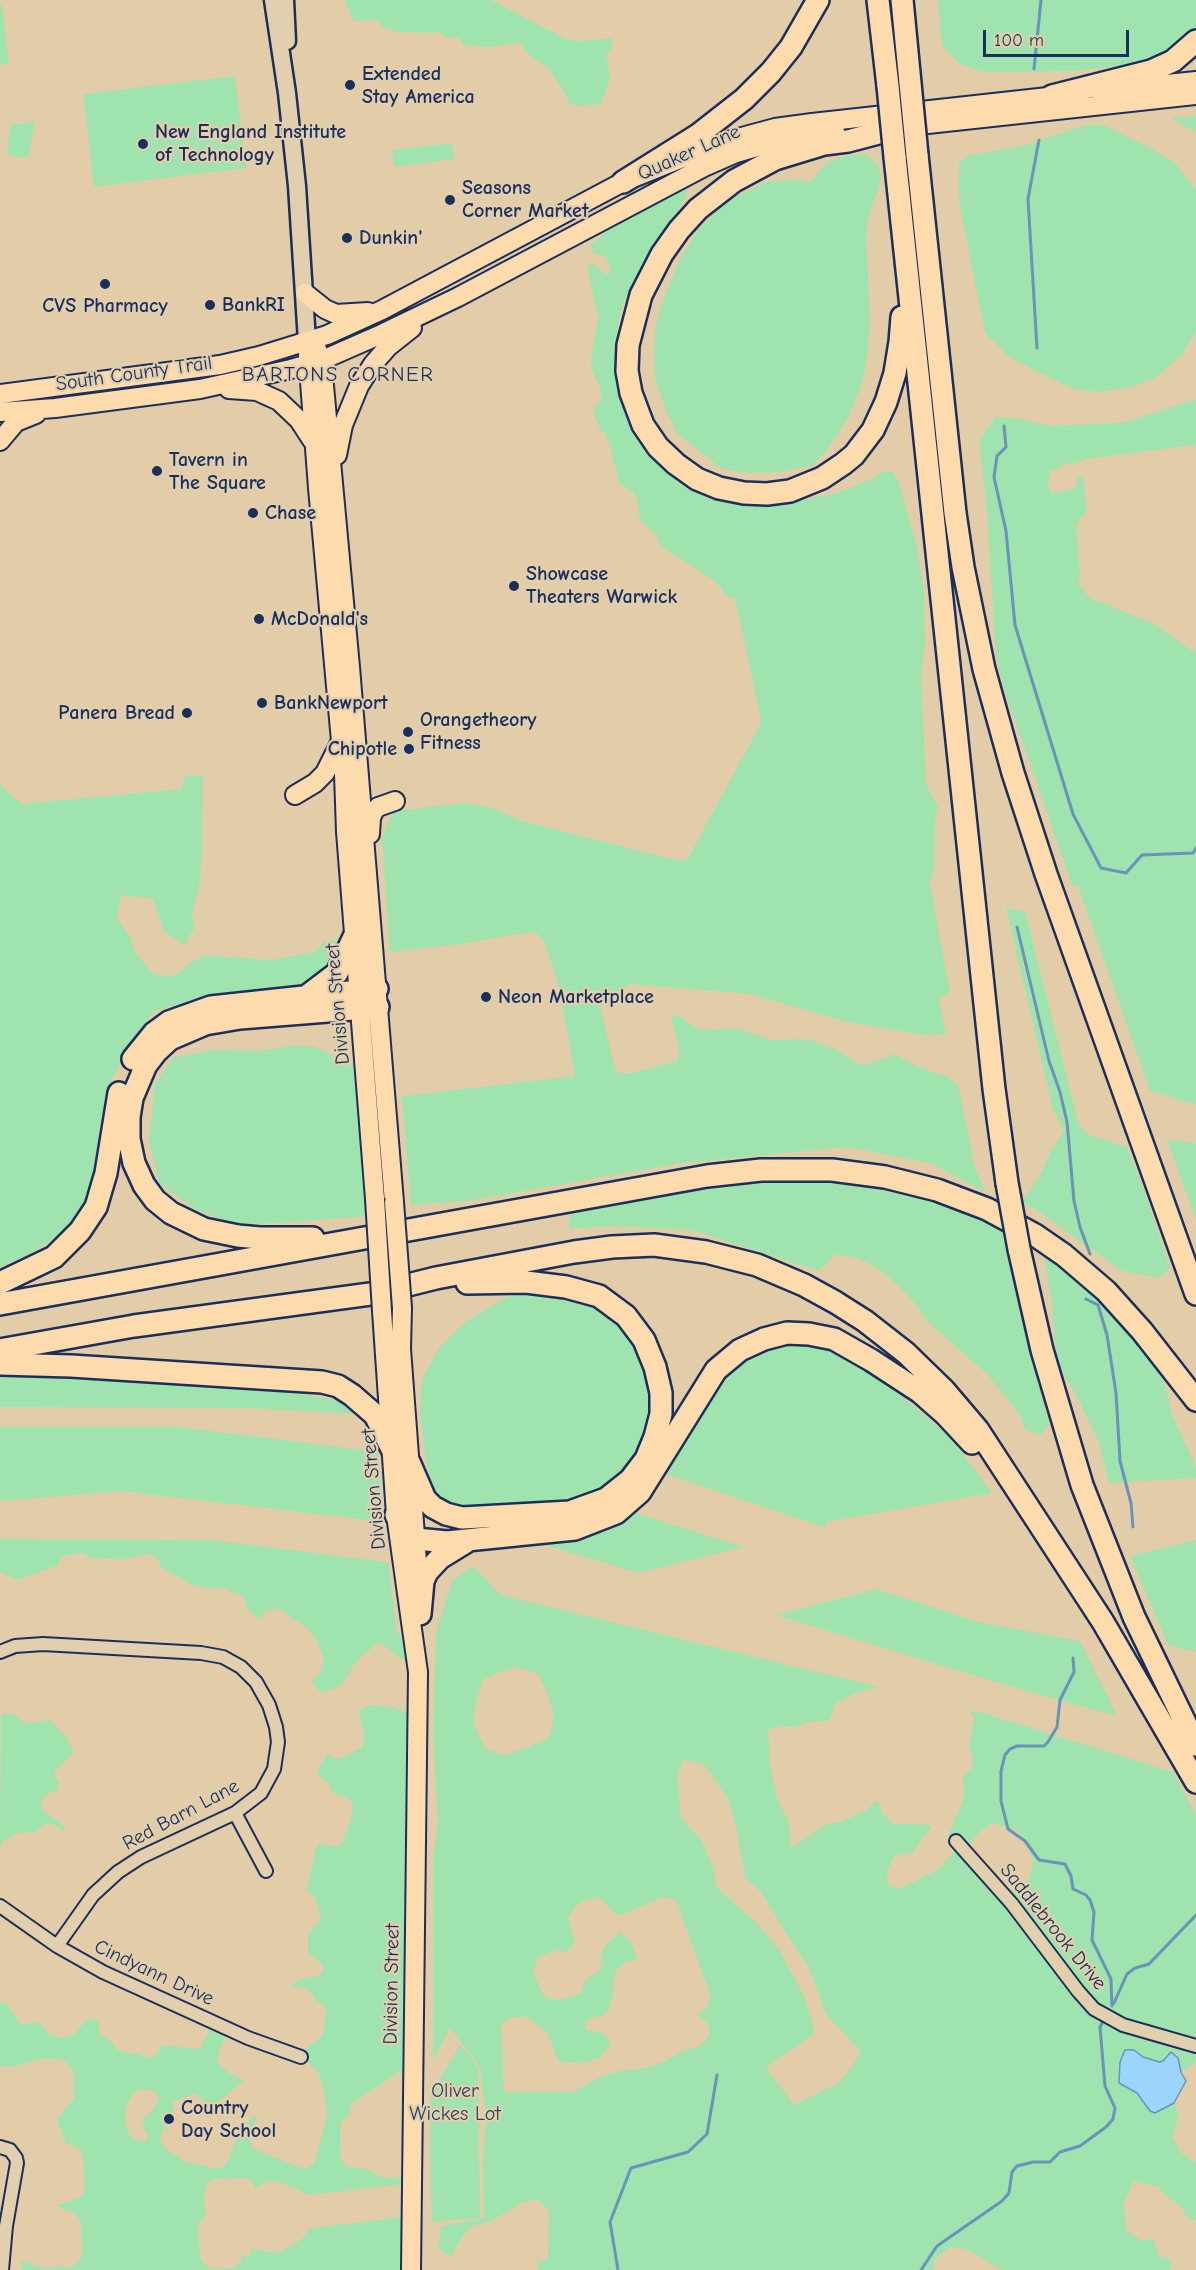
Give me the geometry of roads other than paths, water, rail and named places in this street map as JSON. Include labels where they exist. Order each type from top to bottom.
[{"type":"highway","points":[[623,182],[698,135],[744,99],[771,72],[791,47],[818,0]]},
{"type":"highway","points":[[878,0],[992,1066],[1018,1249],[1045,1362],[1082,1485],[1138,1628],[1196,1745]]},
{"type":"highway","points":[[902,0],[955,513],[963,567],[984,669],[1029,824],[1196,1294]]},
{"type":"highway","points":[[1052,96],[1151,71],[1173,60],[1196,41]]},
{"type":"highway","points":[[895,157],[902,328],[890,388],[873,430],[854,455],[832,472],[811,483],[779,493],[732,492],[707,484],[686,472],[658,447],[643,425],[631,393],[627,370],[629,339],[637,308],[647,280],[662,254],[684,224],[704,204],[747,173],[775,159],[809,147],[848,141],[901,127]]},
{"type":"highway","points":[[308,995],[337,973],[354,937]]},
{"type":"highway","points":[[0,1283],[54,1257],[80,1231],[96,1207],[106,1173],[124,1077],[132,1060],[154,1033],[169,1022],[211,1007],[308,995],[369,999]]},
{"type":"highway","points":[[367,1238],[260,1238],[204,1229],[171,1213],[155,1200],[144,1185],[134,1163],[129,1139],[129,1117],[132,1098],[146,1065],[170,1039],[187,1030],[205,1024],[240,1018],[369,999]]},
{"type":"highway","points":[[0,1304],[408,1229],[743,1171],[814,1169],[894,1179],[937,1190],[987,1209],[1019,1225],[1064,1255],[1100,1285],[1131,1317],[1196,1400]]},
{"type":"highway","points":[[377,1302],[436,1278],[612,1247],[654,1245],[706,1252],[757,1265],[804,1285],[850,1311],[879,1331],[919,1365],[956,1403],[983,1436],[1127,1662],[1196,1782]]},
{"type":"highway","points":[[0,1350],[134,1326],[377,1302],[484,1281],[526,1282],[566,1287],[599,1296],[626,1316],[644,1340],[659,1384],[661,1414],[646,1459],[630,1480],[606,1499],[570,1512],[462,1518],[446,1514],[433,1507],[418,1486],[409,1462]]},
{"type":"highway","points":[[396,1515],[416,1539],[468,1541],[575,1529],[616,1513],[640,1492],[716,1370],[740,1350],[764,1339],[787,1333],[808,1334],[834,1340],[920,1392],[968,1438],[1058,1552]]},
{"type":"highway","points":[[0,1364],[71,1366],[322,1382],[338,1386],[359,1400],[375,1415],[392,1449]]},
{"type":"highway","points":[[420,1614],[423,1581],[427,1572],[440,1558],[468,1541]]},
{"type":"main road","points":[[273,0],[287,93],[311,340]]},
{"type":"main road","points":[[285,0],[288,19],[287,93]]},
{"type":"main road","name":"Quaker Lane","points":[[311,340],[382,310],[623,182],[705,149],[775,129],[812,123],[1196,81]]},
{"type":"main road","name":"Quaker Lane","points":[[314,362],[376,336],[458,297],[666,185],[728,156],[788,140],[1196,95]]},
{"type":"main road","points":[[305,293],[336,314],[382,310]]},
{"type":"main road","points":[[333,480],[347,412],[359,386],[373,364],[404,334],[458,297]]},
{"type":"main road","name":"Division Street","points":[[311,340],[314,362],[314,446],[342,740],[354,937],[369,999],[394,1202],[402,1308],[401,1349],[420,1614],[417,1663],[411,2270]]},
{"type":"main road","name":"South County Trail","points":[[0,394],[220,365],[311,340]]},
{"type":"main road","name":"Division Street","points":[[314,362],[323,375],[365,854],[377,1302],[392,1449],[396,1515],[417,1663]]},
{"type":"main road","name":"South County Trail","points":[[0,412],[55,408],[200,389],[314,362]]},
{"type":"main road","points":[[200,389],[241,389],[272,396],[292,412],[314,446]]},
{"type":"main road","points":[[0,441],[21,419],[55,408]]},
{"type":"main road","points":[[295,795],[315,783],[325,773],[342,740]]},
{"type":"main road","points":[[365,854],[374,811],[378,807],[395,801]]},
{"type":"street","name":"Red Barn Lane","points":[[0,1652],[29,1644],[190,1652],[223,1657],[242,1667],[266,1697],[275,1719],[278,1742],[274,1769],[266,1785],[252,1801],[235,1813],[128,1865],[93,1895],[57,1946]]},
{"type":"street","points":[[235,1813],[266,1871]]},
{"type":"street","name":"Saddlebrook Drive","points":[[956,1841],[1012,1904],[1094,2009],[1123,2025],[1196,2046]]},
{"type":"street","name":"Cindyann Drive","points":[[0,1906],[57,1946],[103,1972],[248,2038],[301,2057]]},
{"type":"street","points":[[0,2147],[10,2150],[17,2163],[6,2226],[2,2270]]},
{"type":"street","points":[[0,2211],[6,2226]]},
{"type":"water","points":[[1125,2050],[1134,2050],[1143,2057],[1159,2062],[1171,2052],[1178,2058],[1186,2081],[1174,2103],[1155,2113],[1150,2111],[1137,2093],[1119,2083],[1120,2062]]},
{"type":"waterway","points":[[1034,69],[1041,0]]},
{"type":"waterway","points":[[1037,348],[1028,199],[1039,140]]},
{"type":"waterway","points":[[1004,426],[1006,447],[997,456],[994,477],[1006,531],[1015,625],[1073,814],[1101,868],[1126,873],[1142,855],[1193,853],[1196,848]]},
{"type":"waterway","points":[[1017,927],[1049,1061],[1067,1122],[1074,1201],[1090,1254]]},
{"type":"waterway","points":[[1086,1299],[1098,1305],[1107,1335],[1116,1393],[1120,1461],[1131,1503],[1133,1527]]},
{"type":"waterway","points":[[1073,1658],[1074,1672],[1060,1700],[1057,1727],[1048,1742],[1044,1746],[1017,1746],[1005,1755],[1001,1771],[1001,1801],[1008,1829],[1025,1841],[1039,1860],[1065,1864],[1071,1876],[1073,1889],[1086,1895],[1090,1900],[1094,1912],[1092,1940],[1111,1979],[1112,2006]]},
{"type":"waterway","points":[[1114,2003],[1127,1974],[1135,1968],[1149,1964],[1196,1915]]},
{"type":"waterway","points":[[921,2270],[937,2246],[1002,2201],[1009,2193],[1012,2172],[1017,2166],[1033,2162],[1050,2162],[1060,2152],[1080,2146],[1113,2119],[1115,2108],[1105,2086],[1100,2027],[1103,2021]]},
{"type":"waterway","points":[[618,2270],[610,2222],[631,2168],[688,2152],[707,2134],[717,2075]]},
{"type":"place","name":"Extended Stay America","points":[[350,85]]},
{"type":"place","name":"New England Institute of Technology","points":[[143,144]]},
{"type":"place","name":"Seasons Corner Market","points":[[450,200]]},
{"type":"place","name":"Dunkin'","points":[[347,238]]},
{"type":"place","name":"CVS Pharmacy","points":[[105,284]]},
{"type":"place","name":"BankRI","points":[[210,305]]},
{"type":"place","name":"Tavern in The Square","points":[[157,471]]},
{"type":"place","name":"Chase","points":[[253,513]]},
{"type":"place","name":"Showcase Theaters Warwick","points":[[514,586]]},
{"type":"place","name":"McDonald's","points":[[259,619]]},
{"type":"place","name":"BankNewport","points":[[262,703]]},
{"type":"place","name":"Panera Bread","points":[[187,713]]},
{"type":"place","name":"Orangetheory Fitness","points":[[408,732]]},
{"type":"place","name":"Chipotle","points":[[409,749]]},
{"type":"place","name":"Neon Marketplace","points":[[486,997]]},
{"type":"place","name":"Country Day School","points":[[169,2119]]},
{"type":"district","name":"BARTONS CORNER","points":[[338,375]]},
{"type":"park label","name":"Oliver Wickes Lot","points":[[455,2102]]}]
